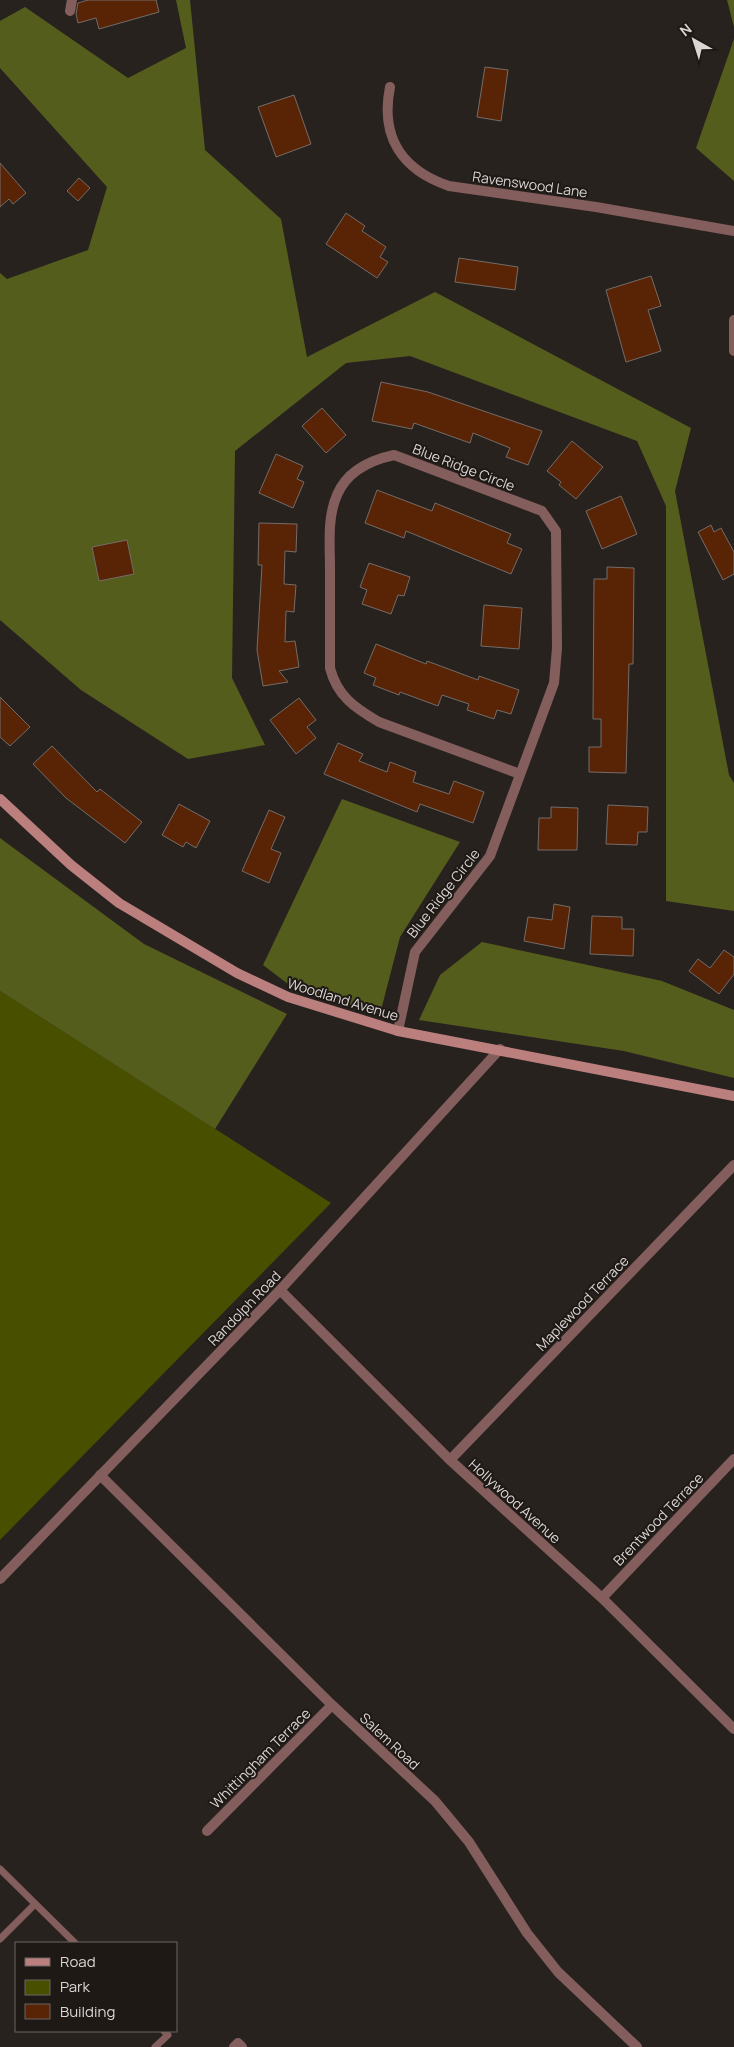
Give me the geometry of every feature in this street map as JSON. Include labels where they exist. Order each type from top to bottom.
[{"type":"street","points":[[70,11],[72,0]]},
{"type":"street","name":"Ravenswood Lane","points":[[390,87],[387,118],[394,142],[407,162],[434,181],[449,186],[596,208],[734,232]]},
{"type":"street","points":[[734,320],[734,351]]},
{"type":"street","name":"Blue Ridge Circle","points":[[398,1031],[415,952],[490,856],[554,683],[557,648],[556,531],[542,511],[394,455],[376,459],[359,468],[348,479],[337,494],[331,519],[330,668],[334,684],[358,711],[379,722],[520,774]]},
{"type":"street","name":"Woodland Avenue","points":[[0,799],[71,865],[119,903],[236,973],[288,998],[398,1031],[500,1049],[734,1096]]},
{"type":"street","name":"Randolph Road","points":[[0,1579],[280,1290],[500,1049]]},
{"type":"street","name":"Maplewood Terrace","points":[[450,1460],[734,1165]]},
{"type":"street","name":"Hollywood Avenue","points":[[280,1290],[450,1460],[602,1598],[734,1729]]},
{"type":"street","name":"Brentwood Terrace","points":[[602,1598],[734,1459]]},
{"type":"street","name":"Salem Road","points":[[100,1475],[332,1706],[435,1801],[469,1842],[527,1933],[558,1972],[637,2047]]},
{"type":"street","name":"Whittingham Terrace","points":[[207,1831],[332,1706]]},
{"type":"lane","points":[[0,1869],[74,1942]]},
{"type":"lane","points":[[0,1939],[35,1904]]},
{"type":"lane","points":[[154,2047],[168,2035],[165,2032]]},
{"type":"green space","points":[[176,0],[190,0],[205,150],[281,219],[307,357],[435,292],[691,428],[675,491],[729,775],[734,783],[734,911],[666,901],[666,506],[637,441],[410,356],[346,363],[235,451],[232,678],[265,745],[188,759],[81,690],[0,620],[0,273],[7,279],[88,250],[107,187],[0,68],[0,21],[25,7],[128,78],[186,48]]},
{"type":"green space","points":[[727,0],[734,0],[734,27]]},
{"type":"green space","points":[[734,39],[734,181],[696,148]]},
{"type":"green space","points":[[342,799],[460,842],[400,937],[380,1014],[292,987],[263,965]]},
{"type":"green space","points":[[0,838],[144,944],[287,1014],[215,1129],[0,991]]},
{"type":"green space","points":[[482,942],[662,981],[734,1010],[734,1078],[624,1051],[419,1020],[440,975]]},
{"type":"green space","points":[[0,991],[331,1203],[0,1540]]},
{"type":"building","points":[[88,0],[156,0],[159,12],[99,29],[96,18],[78,23],[76,14],[78,3]]},
{"type":"building","points":[[485,67],[508,70],[501,121],[477,117]]},
{"type":"building","points":[[294,95],[311,144],[276,157],[258,107]]},
{"type":"building","points":[[0,163],[26,193],[13,204],[9,199],[0,207]]},
{"type":"building","points":[[79,178],[90,188],[78,201],[67,191]]},
{"type":"building","points":[[346,213],[365,226],[362,231],[386,247],[380,257],[388,262],[377,278],[326,244]]},
{"type":"building","points":[[459,258],[518,267],[515,290],[455,282]]},
{"type":"building","points":[[651,276],[661,306],[648,310],[661,351],[626,362],[606,290]]},
{"type":"building","points":[[381,382],[428,392],[542,431],[528,465],[506,457],[510,448],[473,433],[470,443],[414,423],[412,429],[372,421]]},
{"type":"building","points":[[322,408],[346,435],[326,453],[302,426]]},
{"type":"building","points":[[572,441],[603,467],[576,499],[559,485],[561,482],[547,471]]},
{"type":"building","points":[[276,454],[303,466],[297,479],[304,482],[293,508],[259,493]]},
{"type":"building","points":[[377,490],[432,511],[435,503],[511,534],[507,543],[522,549],[511,574],[406,531],[404,538],[365,523]]},
{"type":"building","points":[[621,496],[637,534],[602,549],[586,511]]},
{"type":"building","points":[[259,523],[297,524],[296,552],[285,551],[284,584],[296,585],[294,612],[286,611],[285,642],[295,641],[299,667],[279,671],[288,682],[263,686],[257,650],[262,565],[258,565]]},
{"type":"building","points":[[711,525],[714,532],[721,528],[734,552],[734,574],[723,580],[698,532]]},
{"type":"building","points":[[127,540],[134,574],[99,581],[92,547]]},
{"type":"building","points":[[369,563],[410,577],[404,596],[398,595],[391,614],[362,604],[367,590],[360,587]]},
{"type":"building","points":[[607,567],[634,568],[633,664],[629,664],[626,773],[589,772],[589,747],[601,747],[601,719],[593,719],[594,579],[607,579]]},
{"type":"building","points":[[484,605],[522,608],[519,649],[481,646]]},
{"type":"building","points":[[376,644],[426,664],[427,661],[478,680],[479,676],[519,690],[511,714],[497,710],[494,719],[467,710],[469,704],[442,695],[438,706],[400,692],[399,695],[373,685],[376,678],[364,673]]},
{"type":"building","points":[[0,697],[30,727],[10,746],[0,737]]},
{"type":"building","points":[[299,698],[316,720],[307,727],[316,738],[296,754],[270,720]]},
{"type":"building","points":[[338,743],[363,754],[359,761],[387,772],[390,762],[416,772],[413,782],[449,794],[454,781],[484,792],[473,823],[420,804],[417,812],[324,774]]},
{"type":"building","points":[[52,746],[97,792],[100,789],[142,822],[125,843],[66,798],[33,764]]},
{"type":"building","points":[[179,804],[210,821],[196,848],[186,842],[183,847],[162,835]]},
{"type":"building","points":[[608,805],[648,807],[647,832],[638,832],[637,845],[606,844]]},
{"type":"building","points":[[551,807],[578,808],[577,850],[538,850],[539,818],[551,818]]},
{"type":"building","points":[[269,810],[285,817],[271,849],[281,853],[269,883],[242,871]]},
{"type":"building","points":[[554,904],[570,907],[564,949],[524,941],[528,917],[552,920]]},
{"type":"building","points":[[592,916],[622,917],[622,929],[634,929],[633,956],[590,954]]},
{"type":"building","points":[[724,950],[734,957],[734,974],[719,994],[689,971],[698,959],[710,968]]}]
